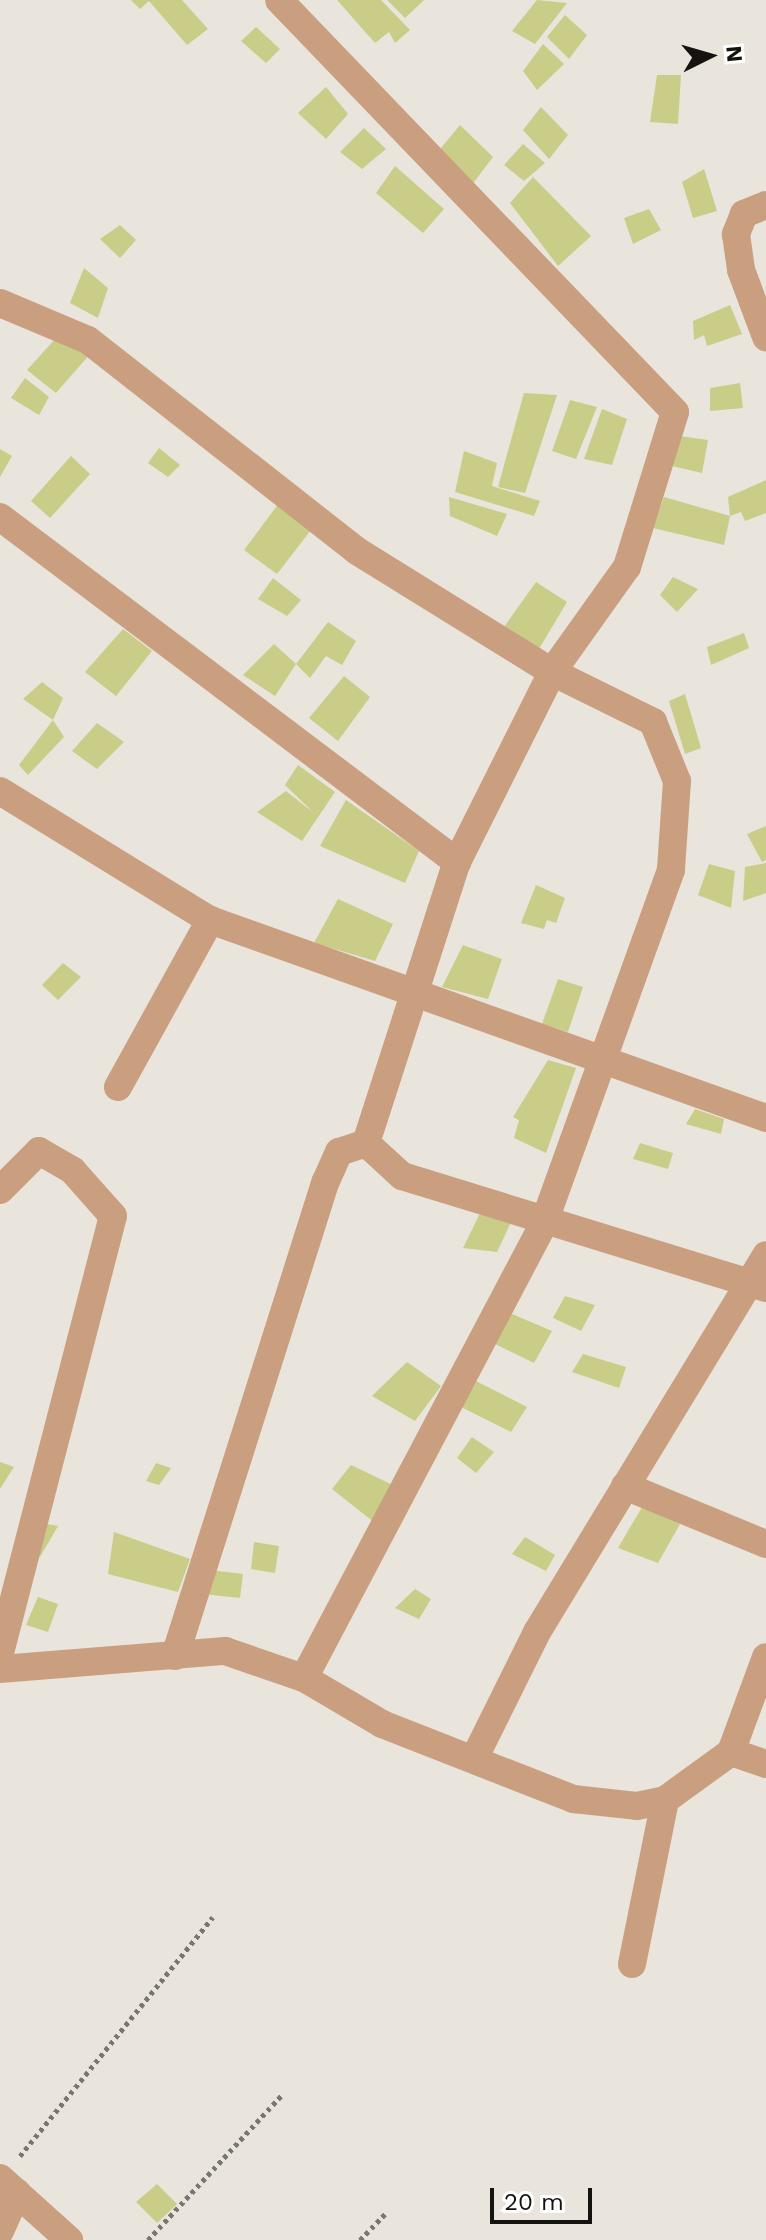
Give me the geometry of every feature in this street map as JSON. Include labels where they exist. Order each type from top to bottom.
[{"type":"street","points":[[279,0],[675,412],[627,567],[552,672],[457,862],[366,1143]]},
{"type":"street","points":[[766,205],[744,214],[736,234],[766,337]]},
{"type":"street","points":[[0,303],[88,340],[357,551],[552,672],[653,722],[677,781],[671,870],[544,1223],[304,1678]]},
{"type":"street","points":[[0,517],[457,862]]},
{"type":"street","points":[[0,791],[210,920],[411,997],[603,1065],[766,1118]]},
{"type":"street","points":[[118,1087],[210,920]]},
{"type":"street","points":[[366,1143],[402,1176],[544,1223],[759,1287]]},
{"type":"street","points":[[175,1656],[326,1181],[339,1152],[366,1143]]},
{"type":"street","points":[[0,1190],[39,1151],[73,1171],[113,1216],[0,1654]]},
{"type":"street","points":[[475,1757],[537,1632],[625,1486],[759,1287],[766,1255]]},
{"type":"street","points":[[625,1486],[766,1544]]},
{"type":"street","points":[[0,1669],[225,1651],[304,1678],[382,1724],[475,1757],[573,1799],[637,1806],[665,1800],[731,1752],[766,1657]]},
{"type":"street","points":[[731,1752],[766,1764]]},
{"type":"street","points":[[632,1964],[665,1800]]},
{"type":"street","points":[[0,2231],[6,2183]]},
{"type":"street","points":[[6,2183],[69,2240]]},
{"type":"path","points":[[6,2183],[213,1917]]},
{"type":"path","points":[[148,2240],[282,2095]]},
{"type":"path","points":[[360,2240],[385,2214]]},
{"type":"building","points":[[131,0],[182,0],[208,29],[187,45],[149,1],[140,9]]},
{"type":"building","points":[[337,0],[381,0],[410,30],[395,43],[389,32],[375,43]]},
{"type":"building","points":[[387,0],[424,0],[405,18]]},
{"type":"building","points":[[537,0],[567,3],[535,44],[512,31]]},
{"type":"building","points":[[565,15],[587,35],[569,59],[547,37]]},
{"type":"building","points":[[256,27],[280,49],[266,63],[241,41]]},
{"type":"building","points":[[543,44],[564,64],[537,90],[523,71]]},
{"type":"building","points":[[657,75],[681,75],[678,124],[650,122]]},
{"type":"building","points":[[326,87],[348,114],[326,139],[298,113]]},
{"type":"building","points":[[541,107],[568,135],[549,159],[523,130]]},
{"type":"building","points":[[460,125],[493,157],[471,186],[436,154]]},
{"type":"building","points":[[364,128],[386,149],[362,169],[340,152]]},
{"type":"building","points":[[523,144],[545,163],[524,181],[504,165]]},
{"type":"building","points":[[395,166],[444,209],[423,233],[376,193]]},
{"type":"building","points":[[704,169],[717,211],[693,218],[682,182]]},
{"type":"building","points":[[533,177],[591,236],[558,266],[510,203]]},
{"type":"building","points":[[649,209],[661,230],[633,244],[624,218]]},
{"type":"building","points":[[120,225],[136,240],[120,258],[100,239]]},
{"type":"building","points":[[84,268],[108,288],[98,318],[70,303]]},
{"type":"building","points":[[730,305],[742,334],[707,346],[704,335],[694,340],[693,321]]},
{"type":"building","points":[[56,338],[90,354],[56,393],[27,370]]},
{"type":"building","points":[[25,378],[49,397],[39,415],[11,398]]},
{"type":"building","points":[[740,383],[743,408],[710,411],[710,388]]},
{"type":"building","points":[[524,393],[557,395],[525,493],[498,487]]},
{"type":"building","points":[[570,400],[597,407],[576,459],[552,451]]},
{"type":"building","points":[[602,409],[627,419],[612,465],[584,459]]},
{"type":"building","points":[[680,436],[708,440],[702,473],[672,466]]},
{"type":"building","points":[[159,448],[180,465],[168,477],[148,463]]},
{"type":"building","points":[[0,449],[12,456],[0,477]]},
{"type":"building","points":[[464,451],[497,463],[492,486],[540,501],[534,516],[455,492]]},
{"type":"building","points":[[71,456],[90,474],[50,518],[31,501]]},
{"type":"building","points":[[766,480],[766,513],[745,521],[741,512],[730,516],[728,497]]},
{"type":"building","points":[[449,497],[507,514],[497,536],[450,516]]},
{"type":"building","points":[[664,497],[730,516],[724,545],[653,528]]},
{"type":"building","points":[[282,499],[314,526],[277,574],[244,550]]},
{"type":"building","points":[[673,577],[698,589],[677,612],[660,595]]},
{"type":"building","points":[[273,578],[301,600],[287,616],[258,599]]},
{"type":"building","points":[[536,582],[567,602],[536,654],[501,631]]},
{"type":"building","points":[[328,622],[356,641],[342,665],[326,656],[310,678],[296,664]]},
{"type":"building","points":[[123,629],[152,651],[116,696],[85,672]]},
{"type":"building","points":[[744,633],[749,648],[711,665],[707,647]]},
{"type":"building","points":[[274,644],[296,664],[275,696],[243,675]]},
{"type":"building","points":[[344,676],[370,697],[338,741],[309,718]]},
{"type":"building","points":[[42,682],[63,698],[53,720],[23,699]]},
{"type":"building","points":[[685,694],[701,748],[685,754],[669,701]]},
{"type":"building","points":[[53,720],[64,737],[28,775],[19,765]]},
{"type":"building","points":[[97,723],[124,742],[97,769],[72,751]]},
{"type":"building","points":[[298,765],[335,792],[302,841],[257,812],[286,791],[314,813],[285,785]]},
{"type":"building","points":[[346,800],[419,851],[405,883],[320,846]]},
{"type":"building","points":[[766,826],[766,860],[762,862],[747,834]]},
{"type":"building","points":[[766,863],[766,893],[743,901],[745,867]]},
{"type":"building","points":[[709,864],[735,871],[731,908],[698,895]]},
{"type":"building","points":[[536,885],[565,898],[556,923],[547,920],[544,929],[521,923]]},
{"type":"building","points":[[338,899],[393,924],[375,961],[314,943]]},
{"type":"building","points":[[463,945],[502,959],[488,999],[442,987]]},
{"type":"building","points":[[63,963],[81,977],[58,1000],[42,985]]},
{"type":"building","points":[[558,979],[583,987],[568,1032],[542,1024]]},
{"type":"building","points":[[548,1060],[576,1068],[546,1153],[514,1138],[519,1120],[513,1117]]},
{"type":"building","points":[[695,1109],[724,1119],[721,1134],[686,1124]]},
{"type":"building","points":[[640,1143],[673,1153],[668,1169],[633,1159]]},
{"type":"building","points":[[482,1209],[513,1218],[497,1252],[463,1248]]},
{"type":"building","points":[[565,1296],[595,1305],[581,1331],[553,1318]]},
{"type":"building","points":[[505,1311],[552,1331],[534,1363],[493,1343]]},
{"type":"building","points":[[583,1354],[626,1367],[619,1388],[572,1372]]},
{"type":"building","points":[[407,1362],[441,1386],[415,1421],[372,1396]]},
{"type":"building","points":[[476,1381],[527,1407],[511,1432],[455,1404]]},
{"type":"building","points":[[472,1437],[494,1452],[476,1473],[457,1458]]},
{"type":"building","points":[[0,1462],[14,1467],[0,1489]]},
{"type":"building","points":[[156,1463],[171,1468],[159,1485],[146,1481]]},
{"type":"building","points":[[351,1465],[401,1489],[375,1523],[332,1489]]},
{"type":"building","points":[[645,1502],[680,1524],[658,1563],[618,1548]]},
{"type":"building","points":[[35,1522],[58,1526],[40,1557],[26,1551]]},
{"type":"building","points":[[114,1532],[190,1559],[178,1592],[108,1574]]},
{"type":"building","points":[[525,1537],[555,1555],[546,1571],[512,1554]]},
{"type":"building","points":[[254,1542],[279,1546],[275,1573],[251,1569]]},
{"type":"building","points":[[209,1570],[243,1574],[240,1598],[203,1594]]},
{"type":"building","points":[[415,1589],[431,1599],[419,1619],[395,1608]]},
{"type":"building","points":[[38,1597],[58,1604],[48,1632],[26,1625]]},
{"type":"building","points":[[157,2184],[177,2204],[157,2223],[136,2202]]}]
